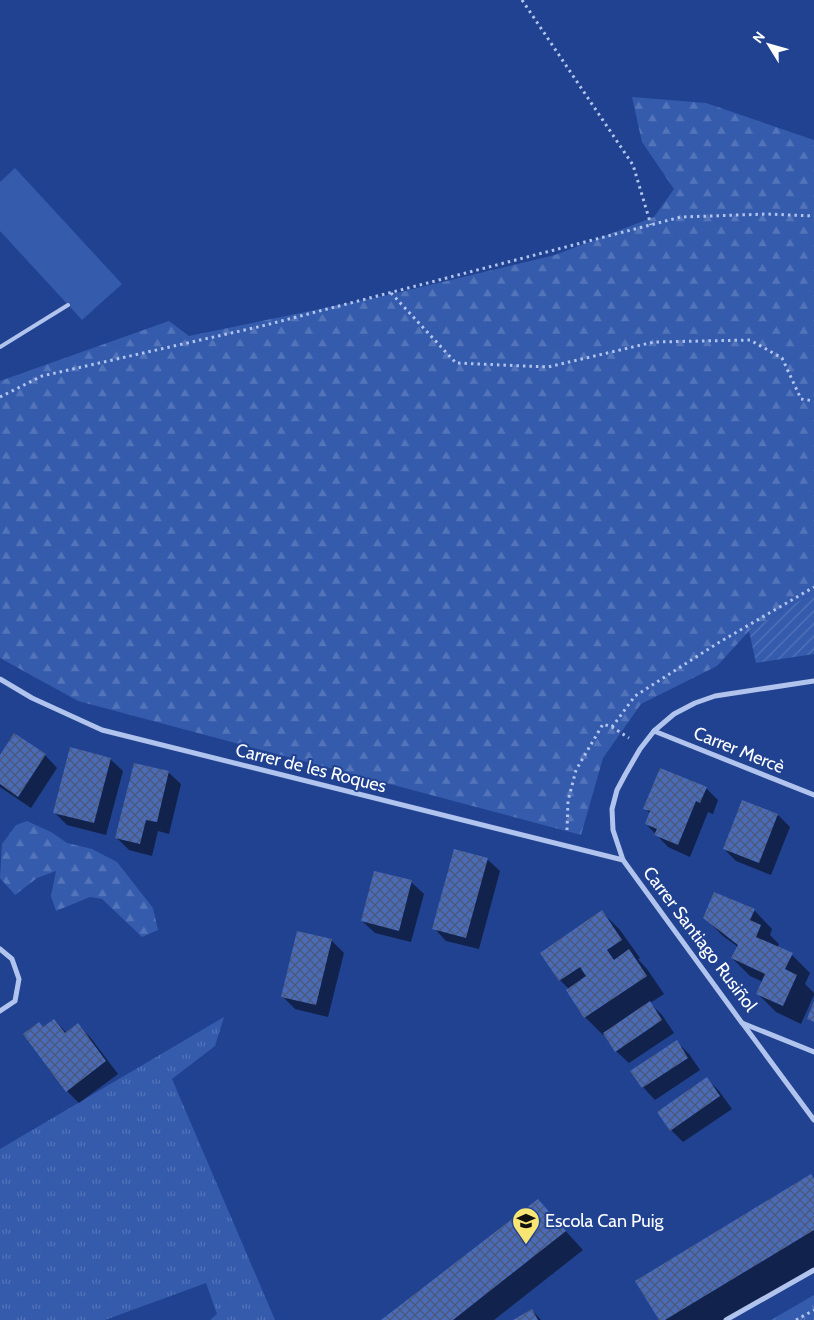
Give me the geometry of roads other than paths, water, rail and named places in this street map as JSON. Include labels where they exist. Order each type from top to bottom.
[{"type":"street","name":"Carrer de les Roques","points":[[0,679],[32,698],[102,730],[623,860]]},
{"type":"street","name":"Carrer Santiago Rusiñol","points":[[814,681],[715,696],[695,703],[674,714],[654,730],[642,747],[617,790],[612,809],[613,830],[623,860],[742,1023],[814,1052]]},
{"type":"street","name":"Carrer Mercè","points":[[654,730],[814,795]]},
{"type":"street","points":[[0,949],[12,959],[20,979],[15,1000],[0,1011]]},
{"type":"street","points":[[742,1023],[814,1120]]},
{"type":"street","points":[[726,1320],[814,1270]]},
{"type":"lane","points":[[0,347],[68,305]]},
{"type":"place","name":"Escola Can Puig","points":[[526,1245]]}]
